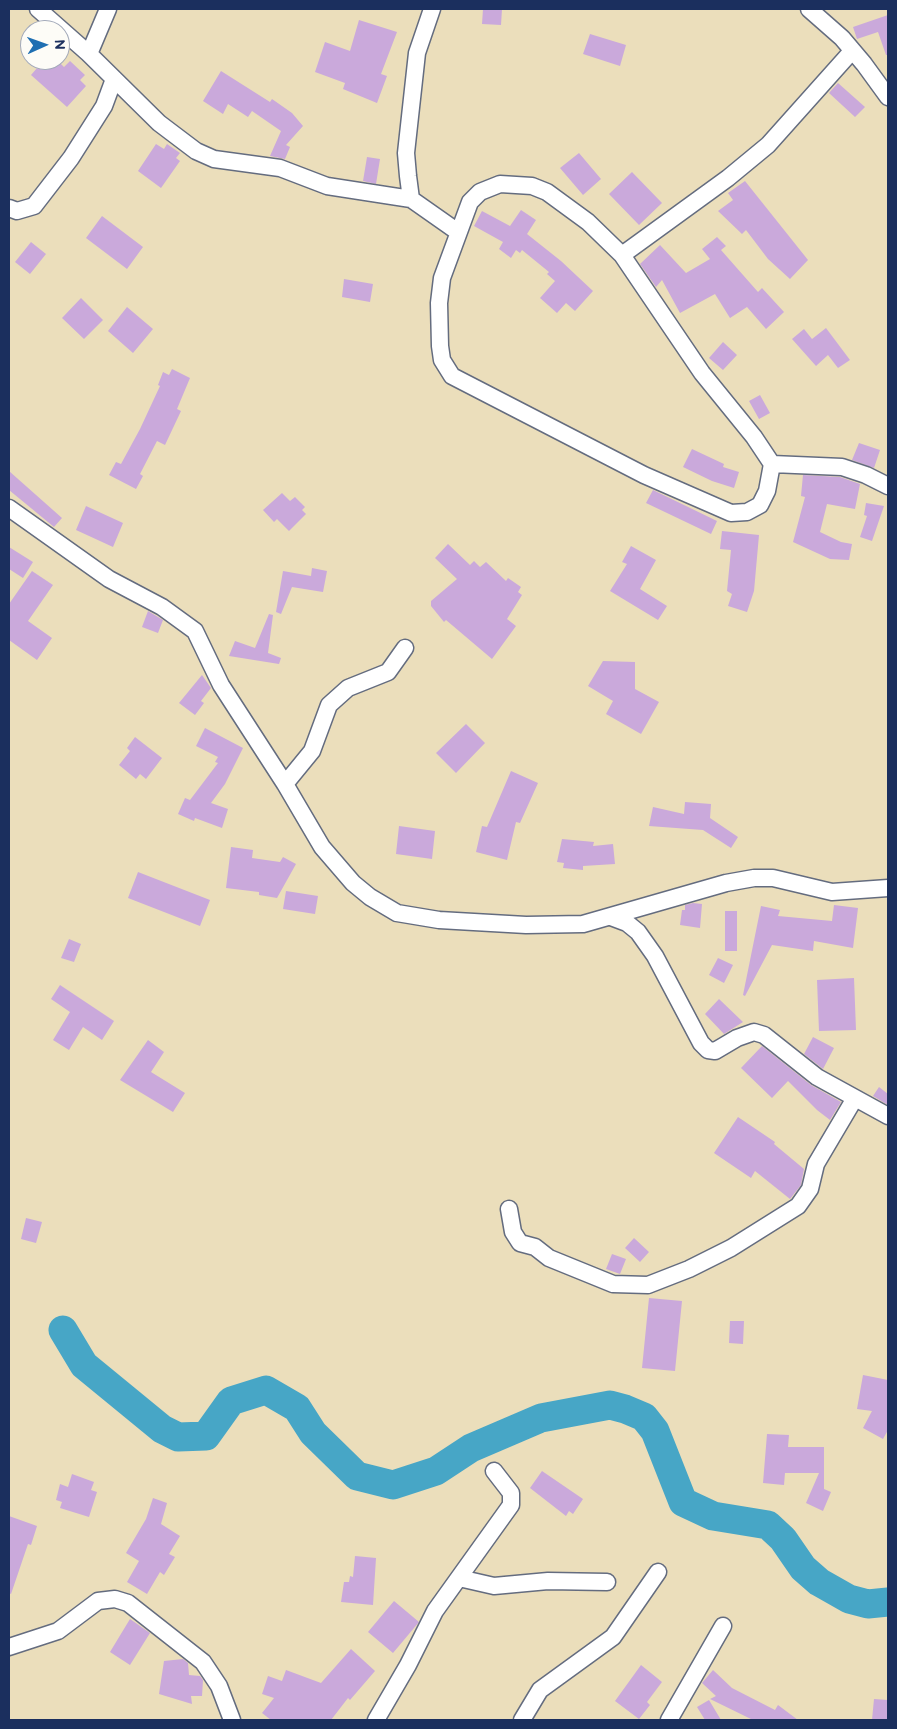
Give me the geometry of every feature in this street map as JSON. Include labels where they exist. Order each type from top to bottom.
[{"type":"street","points":[[38,9],[89,54],[159,123],[196,151],[214,159],[264,164],[327,186],[411,199],[458,232]]},
{"type":"street","points":[[89,54],[108,9]]},
{"type":"street","points":[[411,199],[406,153],[418,53],[425,24],[432,9]]},
{"type":"street","points":[[809,9],[829,25],[888,97]]},
{"type":"street","points":[[622,255],[728,178],[768,145],[852,51]]},
{"type":"street","points":[[9,208],[17,211],[34,206],[70,158],[104,106],[114,79]]},
{"type":"street","points":[[500,184],[532,186],[563,201],[622,255],[702,373],[754,437],[772,464],[768,491],[760,505],[747,512],[731,513],[644,475],[452,376],[442,360],[439,303],[442,278],[458,232],[470,202],[480,192],[500,184]]},
{"type":"street","points":[[772,464],[842,467],[866,475],[888,486]]},
{"type":"street","points":[[9,508],[110,580],[162,607],[195,631],[221,685],[285,784],[322,847],[346,876],[370,897],[397,913],[439,920],[526,925],[583,924],[726,882],[754,878],[773,878],[832,892],[888,888]]},
{"type":"street","points":[[285,784],[312,751],[329,705],[348,688],[388,672],[405,648]]},
{"type":"street","points":[[611,917],[627,923],[638,932],[655,956],[701,1043],[708,1050],[715,1051],[737,1038],[754,1032],[764,1035],[817,1077],[888,1116]]},
{"type":"street","points":[[509,1208],[513,1232],[520,1243],[535,1247],[548,1258],[613,1284],[648,1285],[689,1269],[731,1248],[798,1206],[810,1189],[816,1164],[855,1098]]},
{"type":"street","points":[[376,1720],[408,1665],[435,1611],[511,1505],[511,1493],[494,1471]]},
{"type":"street","points":[[522,1720],[540,1690],[613,1637],[658,1572]]},
{"type":"street","points":[[459,1578],[494,1586],[548,1581],[607,1582]]},
{"type":"street","points":[[9,1647],[58,1631],[98,1601],[115,1599],[128,1602],[203,1662],[219,1686],[232,1720]]},
{"type":"street","points":[[669,1720],[723,1626]]},
{"type":"building","points":[[483,9],[502,9],[501,25],[482,24]]},
{"type":"building","points":[[888,15],[888,55],[886,55],[878,32],[857,39],[853,27]]},
{"type":"building","points":[[359,20],[397,32],[381,74],[387,76],[377,103],[343,89],[345,83],[315,72],[325,42],[350,51]]},
{"type":"building","points":[[590,34],[626,45],[620,66],[583,54]]},
{"type":"building","points":[[70,61],[85,75],[80,80],[86,86],[67,107],[31,75],[35,70],[70,70]]},
{"type":"building","points":[[221,71],[270,102],[272,99],[292,113],[303,126],[286,145],[290,147],[285,159],[270,156],[281,131],[252,111],[248,117],[228,104],[223,114],[203,101]]},
{"type":"building","points":[[838,83],[865,107],[855,117],[829,93]]},
{"type":"building","points":[[156,144],[164,149],[167,144],[180,153],[176,158],[180,161],[161,188],[138,171]]},
{"type":"building","points":[[579,153],[601,179],[583,195],[560,168]]},
{"type":"building","points":[[367,157],[380,159],[376,184],[363,181]]},
{"type":"building","points":[[632,172],[662,203],[639,225],[609,194]]},
{"type":"building","points":[[745,181],[808,260],[790,279],[768,259],[746,230],[742,234],[718,211],[733,200],[728,193]]},
{"type":"building","points":[[521,210],[536,220],[527,234],[561,261],[593,291],[575,311],[566,303],[557,313],[540,298],[555,281],[547,274],[549,272],[522,250],[520,253],[516,250],[511,258],[499,249],[503,242],[474,226],[482,211],[510,226]]},
{"type":"building","points":[[102,216],[143,247],[127,269],[86,238]]},
{"type":"building","points":[[717,237],[726,246],[721,250],[758,292],[762,288],[784,312],[766,329],[747,307],[730,318],[715,294],[680,313],[662,280],[656,287],[640,264],[660,245],[686,273],[710,259],[702,249]]},
{"type":"building","points":[[31,242],[46,254],[30,274],[15,262]]},
{"type":"building","points":[[344,279],[373,284],[370,302],[342,297]]},
{"type":"building","points":[[81,298],[103,320],[84,339],[62,318]]},
{"type":"building","points":[[127,307],[153,329],[133,353],[108,331]]},
{"type":"building","points":[[826,328],[850,360],[838,368],[828,355],[816,366],[792,339],[804,329],[812,339]]},
{"type":"building","points":[[723,342],[737,355],[723,370],[709,358]]},
{"type":"building","points":[[172,369],[190,378],[177,409],[181,411],[165,445],[157,441],[140,474],[143,476],[136,489],[109,475],[116,462],[121,464],[140,429],[160,386],[158,385],[163,372],[169,375]]},
{"type":"building","points":[[760,395],[770,413],[759,419],[749,401]]},
{"type":"building","points":[[859,443],[880,450],[874,468],[852,460]]},
{"type":"building","points":[[692,449],[724,464],[723,467],[739,472],[734,488],[712,481],[683,467]]},
{"type":"building","points":[[9,471],[62,518],[54,527],[9,490]]},
{"type":"building","points":[[803,475],[840,477],[860,484],[855,509],[827,504],[820,532],[841,542],[852,544],[849,560],[830,559],[793,542],[805,497],[801,496]]},
{"type":"building","points":[[653,490],[717,521],[711,534],[646,503]]},
{"type":"building","points":[[282,493],[290,501],[295,497],[305,507],[302,510],[306,514],[289,531],[277,519],[274,522],[263,510]]},
{"type":"building","points":[[866,503],[884,506],[872,541],[860,537],[867,516],[864,515]]},
{"type":"building","points":[[86,506],[123,523],[113,547],[76,530]]},
{"type":"building","points":[[722,531],[759,535],[754,591],[747,612],[728,606],[732,594],[727,591],[731,550],[720,549]]},
{"type":"building","points":[[448,544],[470,565],[474,561],[480,567],[486,562],[506,581],[508,578],[521,587],[518,592],[522,595],[507,619],[516,626],[492,659],[446,620],[444,622],[431,606],[431,601],[457,579],[435,558]]},
{"type":"building","points":[[631,546],[656,560],[640,589],[667,606],[658,620],[610,591],[627,564],[622,562]]},
{"type":"building","points":[[9,547],[33,562],[23,578],[9,569]]},
{"type":"building","points":[[312,568],[327,571],[323,592],[292,587],[281,614],[276,612],[283,571],[311,576]]},
{"type":"building","points":[[32,571],[53,585],[28,621],[52,638],[37,660],[9,640],[9,604]]},
{"type":"building","points":[[148,611],[163,620],[158,633],[142,627]]},
{"type":"building","points":[[269,614],[273,615],[268,653],[281,658],[279,664],[229,656],[235,641],[255,648]]},
{"type":"building","points":[[603,661],[635,662],[635,689],[659,702],[641,734],[606,714],[613,701],[588,686]]},
{"type":"building","points":[[202,675],[211,688],[201,701],[204,703],[195,715],[179,703]]},
{"type":"building","points":[[466,724],[485,743],[456,773],[436,753]]},
{"type":"building","points":[[205,728],[243,748],[225,784],[211,803],[228,809],[222,828],[195,818],[194,821],[178,814],[185,798],[190,800],[218,763],[215,762],[218,757],[196,746]]},
{"type":"building","points":[[135,737],[162,758],[146,779],[140,774],[136,779],[119,765],[130,751],[127,748]]},
{"type":"building","points":[[511,771],[538,783],[520,823],[516,822],[507,860],[476,852],[482,826],[487,827]]},
{"type":"building","points":[[685,802],[711,804],[710,818],[738,837],[731,848],[703,830],[649,826],[653,807],[684,814]]},
{"type":"building","points":[[399,826],[435,831],[432,859],[396,854]]},
{"type":"building","points":[[562,839],[594,842],[593,846],[613,844],[615,864],[583,866],[583,870],[563,868],[564,863],[557,862]]},
{"type":"building","points":[[231,847],[253,850],[252,858],[280,862],[283,857],[296,864],[277,898],[259,895],[259,892],[226,888]]},
{"type":"building","points":[[138,872],[210,900],[200,926],[128,898]]},
{"type":"building","points":[[286,891],[318,896],[315,914],[283,909]]},
{"type":"building","points":[[693,903],[702,904],[700,928],[680,925],[682,910],[685,910],[685,905]]},
{"type":"building","points":[[834,905],[858,908],[853,948],[814,941],[813,951],[772,945],[745,996],[743,995],[761,906],[780,910],[778,916],[832,921]]},
{"type":"building","points":[[725,911],[737,911],[737,951],[725,951]]},
{"type":"building","points":[[69,939],[81,944],[74,962],[61,958]]},
{"type":"building","points":[[718,958],[733,965],[724,983],[709,975]]},
{"type":"building","points":[[854,978],[856,1030],[819,1031],[817,980]]},
{"type":"building","points":[[60,985],[114,1021],[102,1040],[83,1027],[69,1050],[53,1040],[70,1012],[51,999]]},
{"type":"building","points":[[719,999],[743,1022],[724,1034],[705,1014]]},
{"type":"building","points":[[813,1037],[834,1048],[823,1069],[804,1054]]},
{"type":"building","points":[[148,1040],[164,1052],[151,1072],[185,1093],[173,1112],[120,1080]]},
{"type":"building","points":[[762,1046],[811,1085],[841,1102],[830,1120],[817,1110],[788,1081],[772,1098],[741,1068]]},
{"type":"building","points":[[879,1087],[888,1094],[888,1105],[873,1096]]},
{"type":"building","points":[[738,1117],[775,1142],[774,1144],[804,1169],[801,1185],[790,1199],[755,1171],[751,1178],[714,1153]]},
{"type":"building","points":[[26,1218],[42,1222],[36,1243],[21,1239]]},
{"type":"building","points":[[634,1238],[649,1252],[640,1262],[625,1248]]},
{"type":"building","points":[[612,1254],[626,1259],[620,1274],[606,1269]]},
{"type":"building","points":[[649,1298],[682,1301],[675,1371],[642,1368]]},
{"type":"building","points":[[730,1321],[744,1321],[743,1344],[729,1343]]},
{"type":"building","points":[[863,1375],[888,1380],[888,1430],[883,1439],[863,1428],[872,1411],[857,1409]]},
{"type":"building","points":[[767,1434],[789,1435],[788,1447],[824,1447],[824,1489],[831,1492],[823,1511],[806,1503],[819,1473],[785,1473],[784,1485],[763,1483]]},
{"type":"building","points":[[542,1471],[583,1499],[573,1514],[569,1511],[566,1516],[530,1488]]},
{"type":"building","points":[[72,1474],[94,1482],[91,1490],[97,1492],[89,1517],[60,1508],[62,1502],[56,1500],[60,1484],[68,1487]]},
{"type":"building","points":[[153,1498],[167,1503],[161,1524],[180,1536],[169,1554],[175,1557],[164,1575],[160,1572],[147,1594],[127,1582],[139,1561],[126,1553],[146,1519]]},
{"type":"building","points":[[9,1516],[37,1526],[31,1545],[28,1544],[11,1594],[9,1593]]},
{"type":"building","points":[[355,1556],[376,1558],[373,1605],[341,1602],[344,1582],[349,1582],[350,1576],[353,1577]]},
{"type":"building","points":[[394,1601],[419,1622],[393,1653],[368,1632]]},
{"type":"building","points":[[130,1619],[150,1633],[130,1665],[110,1652]]},
{"type":"building","points":[[351,1649],[375,1671],[350,1700],[348,1698],[331,1720],[271,1720],[262,1713],[274,1698],[262,1694],[268,1676],[282,1681],[286,1670],[321,1683]]},
{"type":"building","points":[[183,1659],[188,1663],[189,1675],[200,1676],[203,1680],[202,1696],[191,1696],[192,1704],[159,1694],[164,1661]]},
{"type":"building","points":[[641,1665],[662,1682],[647,1702],[650,1705],[639,1719],[615,1701]]},
{"type":"building","points":[[713,1670],[732,1688],[775,1710],[778,1705],[798,1720],[753,1720],[710,1699],[716,1696],[702,1683]]},
{"type":"building","points":[[874,1699],[888,1700],[888,1720],[872,1720]]},
{"type":"building","points":[[709,1700],[721,1720],[705,1720],[697,1707]]},
{"type":"waterway","points":[[63,1330],[84,1365],[162,1429],[178,1437],[206,1436],[231,1401],[266,1390],[297,1408],[313,1433],[357,1476],[393,1485],[436,1471],[471,1448],[541,1418],[610,1405],[625,1409],[644,1417],[655,1431],[683,1502],[713,1516],[768,1525],[783,1539],[803,1568],[819,1582],[849,1599],[868,1604],[888,1602]]}]
